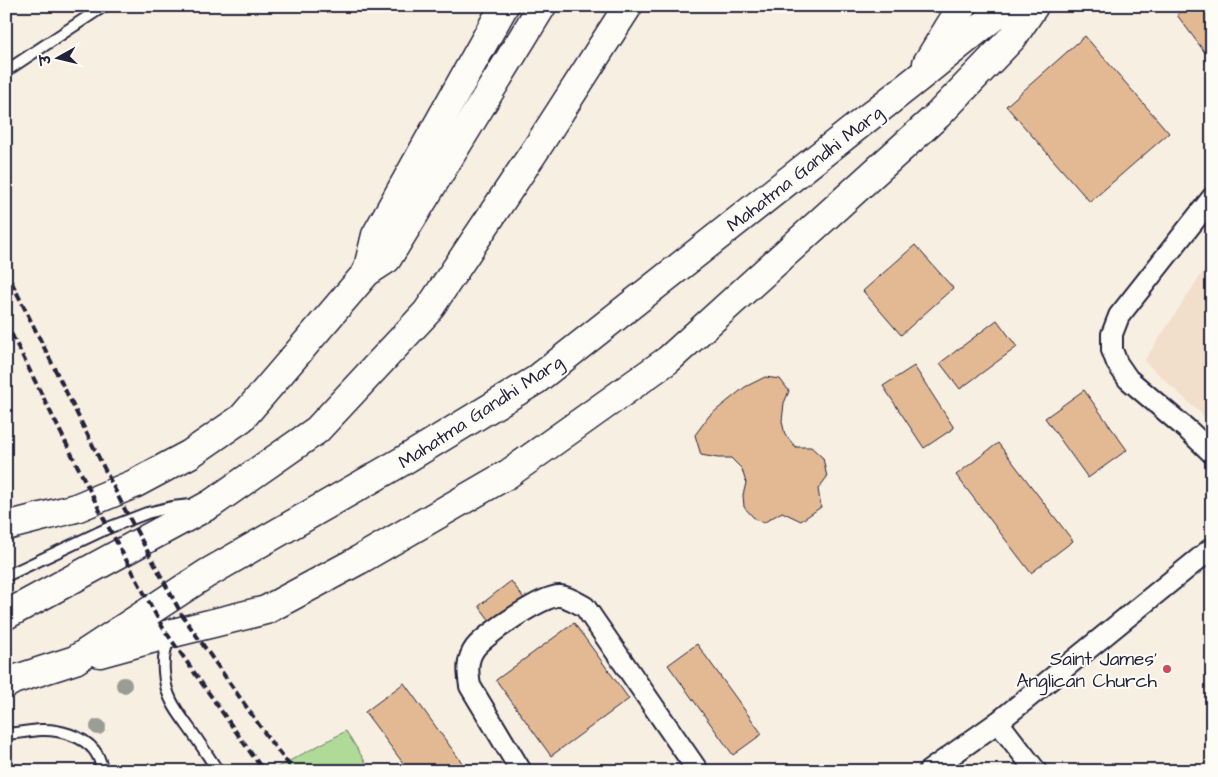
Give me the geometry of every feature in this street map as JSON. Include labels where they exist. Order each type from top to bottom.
[{"type":"highway","points":[[367,272],[376,235],[504,6]]},
{"type":"highway","points":[[6,526],[76,508],[134,484],[190,454],[242,418],[367,272],[387,259],[542,6]]},
{"type":"highway","points":[[6,615],[211,504],[317,430],[427,312],[540,144],[628,6]]},
{"type":"highway","name":"Mahatma Gandhi Marg","points":[[917,79],[962,6]]},
{"type":"highway","name":"Mahatma Gandhi Marg","points":[[6,684],[75,660],[206,574],[402,462],[536,380],[1007,6]]},
{"type":"highway","points":[[75,660],[172,633],[266,610],[359,560],[508,474],[668,360],[938,115],[1013,37],[1034,6]]},
{"type":"street","points":[[1212,198],[1119,316],[1112,334],[1112,350],[1116,363],[1128,378],[1212,452]]},
{"type":"street","points":[[929,771],[998,722],[1212,548]]},
{"type":"street","points":[[521,771],[470,686],[468,671],[470,659],[474,649],[487,636],[536,604],[549,598],[560,596],[572,600],[585,608],[698,771]]},
{"type":"street","points":[[998,722],[1036,771]]},
{"type":"lane","points":[[6,71],[104,6]]},
{"type":"lane","points":[[6,576],[108,528],[147,513],[172,506],[211,504]]},
{"type":"lane","points":[[172,633],[166,644],[164,656],[167,689],[172,702],[218,771]]},
{"type":"lane","points":[[6,734],[50,730],[74,737],[93,748],[104,771]]},
{"type":"shaded area","points":[[1212,258],[1212,424],[1144,361]]},
{"type":"green space","points":[[346,731],[371,771],[275,771],[274,769]]},
{"type":"building","points":[[1189,6],[1212,6],[1212,62],[1177,15]]},
{"type":"building","points":[[1085,36],[1169,133],[1090,202],[1006,106]]},
{"type":"building","points":[[915,245],[953,288],[901,335],[863,291]]},
{"type":"building","points":[[997,320],[1017,347],[960,389],[940,363]]},
{"type":"building","points":[[914,366],[954,428],[924,448],[883,386]]},
{"type":"building","points":[[765,377],[780,379],[789,391],[784,403],[782,421],[785,435],[796,447],[811,447],[823,458],[827,477],[818,489],[821,507],[801,521],[782,512],[763,523],[753,517],[744,507],[743,495],[746,483],[742,469],[731,458],[701,455],[695,435],[709,416],[745,387]]},
{"type":"building","points":[[1084,390],[1127,450],[1088,478],[1045,418]]},
{"type":"building","points":[[998,443],[1073,541],[1031,573],[956,475]]},
{"type":"building","points":[[511,581],[526,601],[493,625],[479,606]]},
{"type":"building","points":[[574,623],[629,699],[551,756],[496,680]]},
{"type":"building","points":[[697,644],[762,734],[733,755],[668,665]]},
{"type":"building","points":[[404,683],[468,771],[409,771],[365,712]]},
{"type":"railway","points":[[6,271],[123,506],[182,615],[271,742],[294,771]]},
{"type":"railway","points":[[6,323],[103,517],[163,628],[264,771]]},
{"type":"place","name":"Saint James' Anglican Church","points":[[1167,669]]}]
